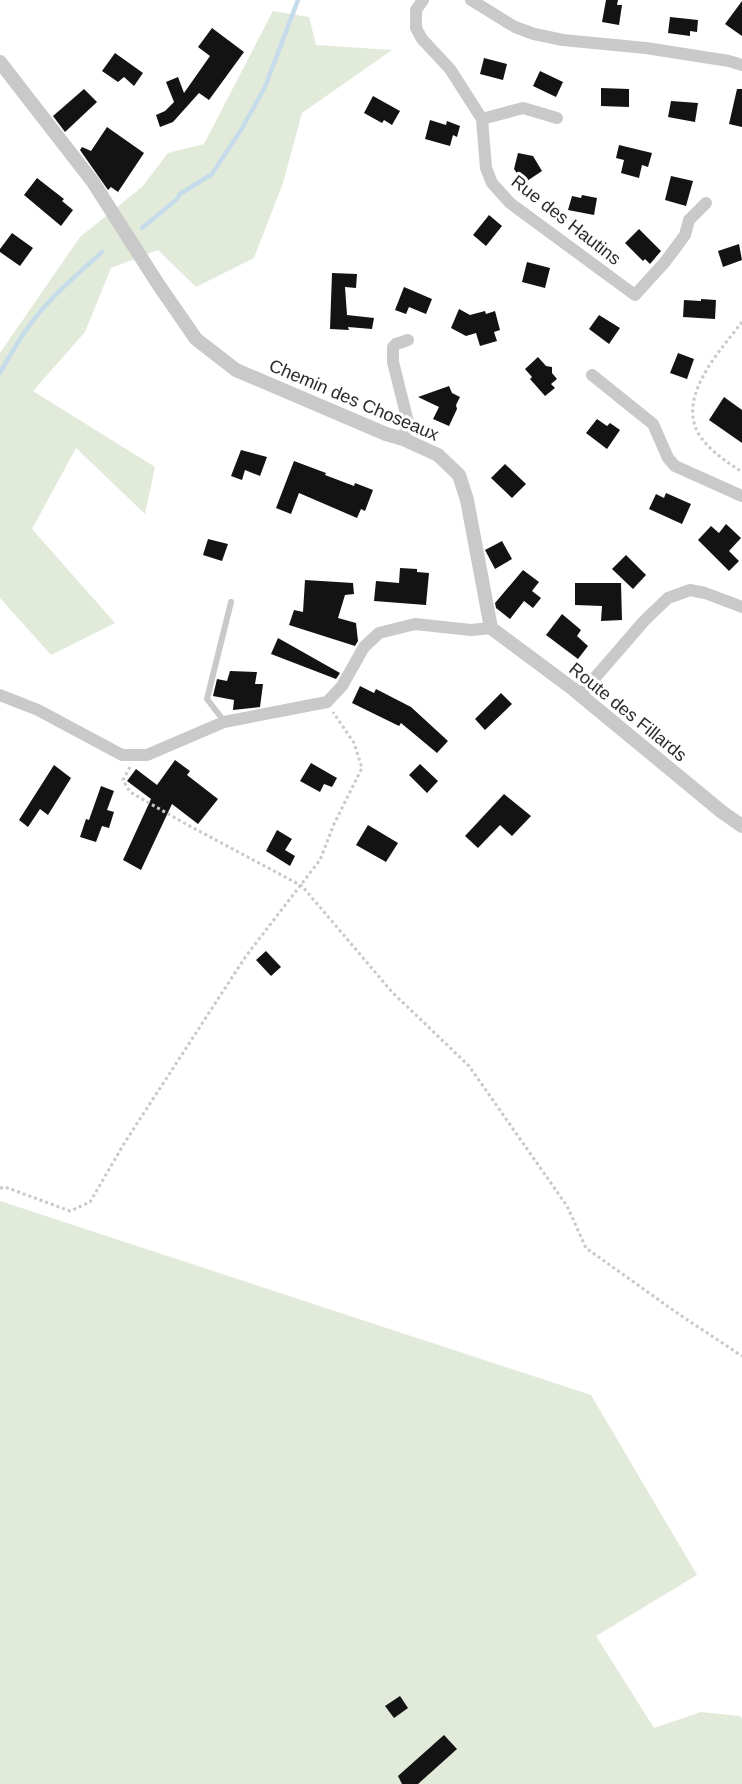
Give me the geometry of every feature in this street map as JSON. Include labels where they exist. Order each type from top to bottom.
[{"type":"street","name":"Rue des Hautins","points":[[423,0],[416,10],[416,28],[422,39],[450,69],[482,119],[486,168],[492,183],[500,194],[635,295],[665,262],[685,235],[689,220],[706,203]]},
{"type":"street","points":[[471,0],[515,27],[534,34],[742,64]]},
{"type":"street","name":"Chemin des Choseaux","points":[[0,62],[93,182],[196,339],[236,370],[386,434],[403,438],[438,455],[459,476],[467,500],[490,628]]},
{"type":"street","points":[[482,119],[523,108],[557,118]]},
{"type":"street","points":[[403,438],[408,423],[393,362],[393,347],[408,340]]},
{"type":"street","points":[[592,375],[653,424],[668,458],[675,466],[742,496]]},
{"type":"street","points":[[580,695],[644,621],[668,598],[690,591],[705,593],[742,607]]},
{"type":"street","points":[[0,694],[38,710],[122,755],[147,755],[224,722],[327,702],[342,686],[364,647],[378,633],[415,624],[471,630],[490,628]]},
{"type":"street","name":"Route des Fillards","points":[[490,628],[580,695],[742,826]]},
{"type":"lane","points":[[224,722],[207,699],[231,602]]},
{"type":"path","points":[[742,322],[705,371],[697,391],[693,413],[694,423],[700,436],[717,456],[742,472]]},
{"type":"path","points":[[0,1188],[4,1187],[70,1211],[90,1202],[124,1142],[246,956],[320,860],[334,824],[362,768],[354,743],[327,702]]},
{"type":"path","points":[[136,755],[123,780],[130,792],[302,886],[392,992],[469,1066],[567,1206],[586,1248],[742,1356]]},
{"type":"green space","points":[[273,11],[309,17],[316,45],[392,50],[302,113],[283,183],[254,258],[196,287],[158,250],[111,268],[85,332],[33,391],[155,467],[145,514],[76,448],[32,529],[115,623],[51,655],[0,598],[0,353],[80,237],[142,187],[168,153],[204,144]]},
{"type":"green space","points":[[0,1201],[591,1395],[697,1575],[596,1636],[654,1728],[701,1712],[740,1716],[742,1719],[742,1784],[0,1784]]},
{"type":"building","points":[[606,0],[618,0],[617,5],[622,5],[619,25],[602,22]]},
{"type":"building","points":[[742,1],[742,36],[725,24]]},
{"type":"building","points":[[670,17],[698,20],[697,32],[690,31],[690,36],[668,33]]},
{"type":"building","points":[[212,28],[244,52],[209,100],[199,93],[173,122],[160,127],[156,115],[165,111],[174,102],[166,82],[178,77],[184,93],[210,56],[198,47]]},
{"type":"building","points":[[115,53],[143,73],[134,86],[124,77],[118,82],[102,71]]},
{"type":"building","points":[[484,58],[507,64],[503,80],[480,74]]},
{"type":"building","points":[[540,71],[563,82],[556,97],[533,86]]},
{"type":"building","points":[[601,88],[629,89],[629,107],[601,106]]},
{"type":"building","points":[[84,89],[97,102],[65,132],[53,116]]},
{"type":"building","points":[[737,89],[742,89],[742,127],[729,124]]},
{"type":"building","points":[[373,96],[400,111],[392,125],[384,120],[382,123],[364,113]]},
{"type":"building","points":[[671,101],[698,103],[695,122],[668,117]]},
{"type":"building","points":[[430,120],[446,125],[447,121],[460,126],[457,137],[453,135],[450,146],[425,139]]},
{"type":"building","points":[[107,127],[144,153],[118,192],[111,187],[108,190],[80,150],[82,147],[91,151]]},
{"type":"building","points":[[619,145],[652,153],[648,167],[642,165],[639,178],[621,173],[624,160],[616,158]]},
{"type":"building","points":[[518,153],[533,156],[542,171],[524,183],[514,169]]},
{"type":"building","points":[[671,176],[693,181],[686,206],[665,200]]},
{"type":"building","points":[[37,178],[64,199],[62,201],[73,210],[61,226],[24,195]]},
{"type":"building","points":[[582,195],[597,198],[594,215],[568,210],[572,196],[581,198]]},
{"type":"building","points":[[489,215],[502,226],[486,246],[473,235]]},
{"type":"building","points":[[639,229],[661,251],[650,264],[645,259],[643,261],[625,243]]},
{"type":"building","points":[[12,233],[33,248],[20,266],[0,252]]},
{"type":"building","points":[[739,244],[742,260],[723,267],[718,251]]},
{"type":"building","points":[[527,262],[550,268],[545,288],[522,282]]},
{"type":"building","points":[[332,273],[357,274],[356,288],[345,287],[347,315],[374,318],[372,329],[348,327],[349,330],[330,329]]},
{"type":"building","points":[[404,287],[432,299],[426,314],[409,307],[406,314],[395,310]]},
{"type":"building","points":[[701,299],[716,300],[715,319],[683,317],[684,300],[701,301]]},
{"type":"building","points":[[459,309],[470,315],[495,311],[500,330],[494,332],[497,341],[480,346],[476,333],[466,336],[451,328]]},
{"type":"building","points":[[599,315],[620,328],[609,344],[589,329]]},
{"type":"building","points":[[678,353],[694,359],[687,379],[670,373]]},
{"type":"building","points":[[538,357],[546,366],[552,367],[552,373],[557,379],[551,384],[555,388],[545,396],[530,379],[532,377],[525,369]]},
{"type":"building","points":[[449,386],[452,393],[460,397],[449,426],[433,419],[439,407],[418,397]]},
{"type":"building","points":[[724,397],[742,410],[742,443],[709,420]]},
{"type":"building","points":[[597,419],[607,426],[610,423],[620,430],[607,449],[586,433]]},
{"type":"building","points":[[241,450],[267,457],[260,476],[245,470],[242,480],[231,476]]},
{"type":"building","points":[[294,461],[354,486],[355,483],[373,490],[365,511],[361,509],[357,518],[299,493],[291,514],[276,508]]},
{"type":"building","points":[[505,464],[526,484],[512,498],[491,478]]},
{"type":"building","points":[[666,493],[691,504],[682,524],[649,509],[656,494],[664,498]]},
{"type":"building","points":[[726,524],[741,538],[729,551],[739,561],[729,571],[698,540],[711,526],[719,533]]},
{"type":"building","points":[[208,539],[228,544],[222,561],[203,555]]},
{"type":"building","points":[[502,541],[512,559],[495,569],[485,550]]},
{"type":"building","points":[[626,555],[646,575],[633,589],[612,569]]},
{"type":"building","points":[[400,568],[417,569],[417,572],[429,573],[426,605],[374,601],[376,581],[399,583]]},
{"type":"building","points":[[523,570],[539,582],[532,591],[541,598],[533,608],[524,601],[510,619],[496,608],[495,603]]},
{"type":"building","points":[[305,580],[353,583],[354,594],[345,595],[338,618],[356,623],[358,641],[355,646],[289,625],[294,610],[303,612]]},
{"type":"building","points":[[575,583],[621,583],[622,620],[601,621],[602,606],[575,605]]},
{"type":"building","points":[[562,614],[581,630],[577,636],[588,646],[578,659],[546,635]]},
{"type":"building","points":[[278,638],[340,673],[336,679],[271,654]]},
{"type":"building","points":[[230,671],[257,672],[255,684],[263,684],[260,707],[233,710],[234,700],[213,696],[217,679],[227,681]]},
{"type":"building","points":[[360,686],[374,693],[376,689],[411,707],[448,741],[437,753],[401,723],[399,726],[352,703]]},
{"type":"building","points":[[501,693],[512,704],[485,730],[475,719]]},
{"type":"building","points":[[175,760],[190,771],[187,775],[218,799],[198,824],[172,804],[141,870],[123,860],[151,799],[127,781],[136,769],[157,785]]},
{"type":"building","points":[[311,763],[337,778],[332,787],[324,784],[320,792],[300,781]]},
{"type":"building","points":[[420,764],[438,781],[427,793],[409,775]]},
{"type":"building","points":[[54,765],[71,778],[48,815],[40,809],[28,827],[19,820]]},
{"type":"building","points":[[101,786],[114,791],[107,810],[114,812],[109,828],[102,826],[96,842],[80,837],[86,819],[89,820]]},
{"type":"building","points":[[504,794],[531,816],[512,836],[500,825],[478,848],[465,836]]},
{"type":"building","points":[[368,825],[398,843],[386,862],[356,845]]},
{"type":"building","points":[[277,830],[292,839],[285,850],[295,856],[290,866],[266,851]]},
{"type":"building","points":[[266,951],[281,967],[271,976],[256,960]]},
{"type":"building","points":[[400,1696],[408,1708],[394,1718],[385,1706]]},
{"type":"building","points":[[444,1735],[457,1749],[418,1784],[402,1784],[398,1776]]},
{"type":"waterway","points":[[142,228],[176,200],[180,194],[212,174],[241,130],[265,87],[298,0]]},
{"type":"waterway","points":[[0,373],[25,331],[43,309],[102,252]]}]
